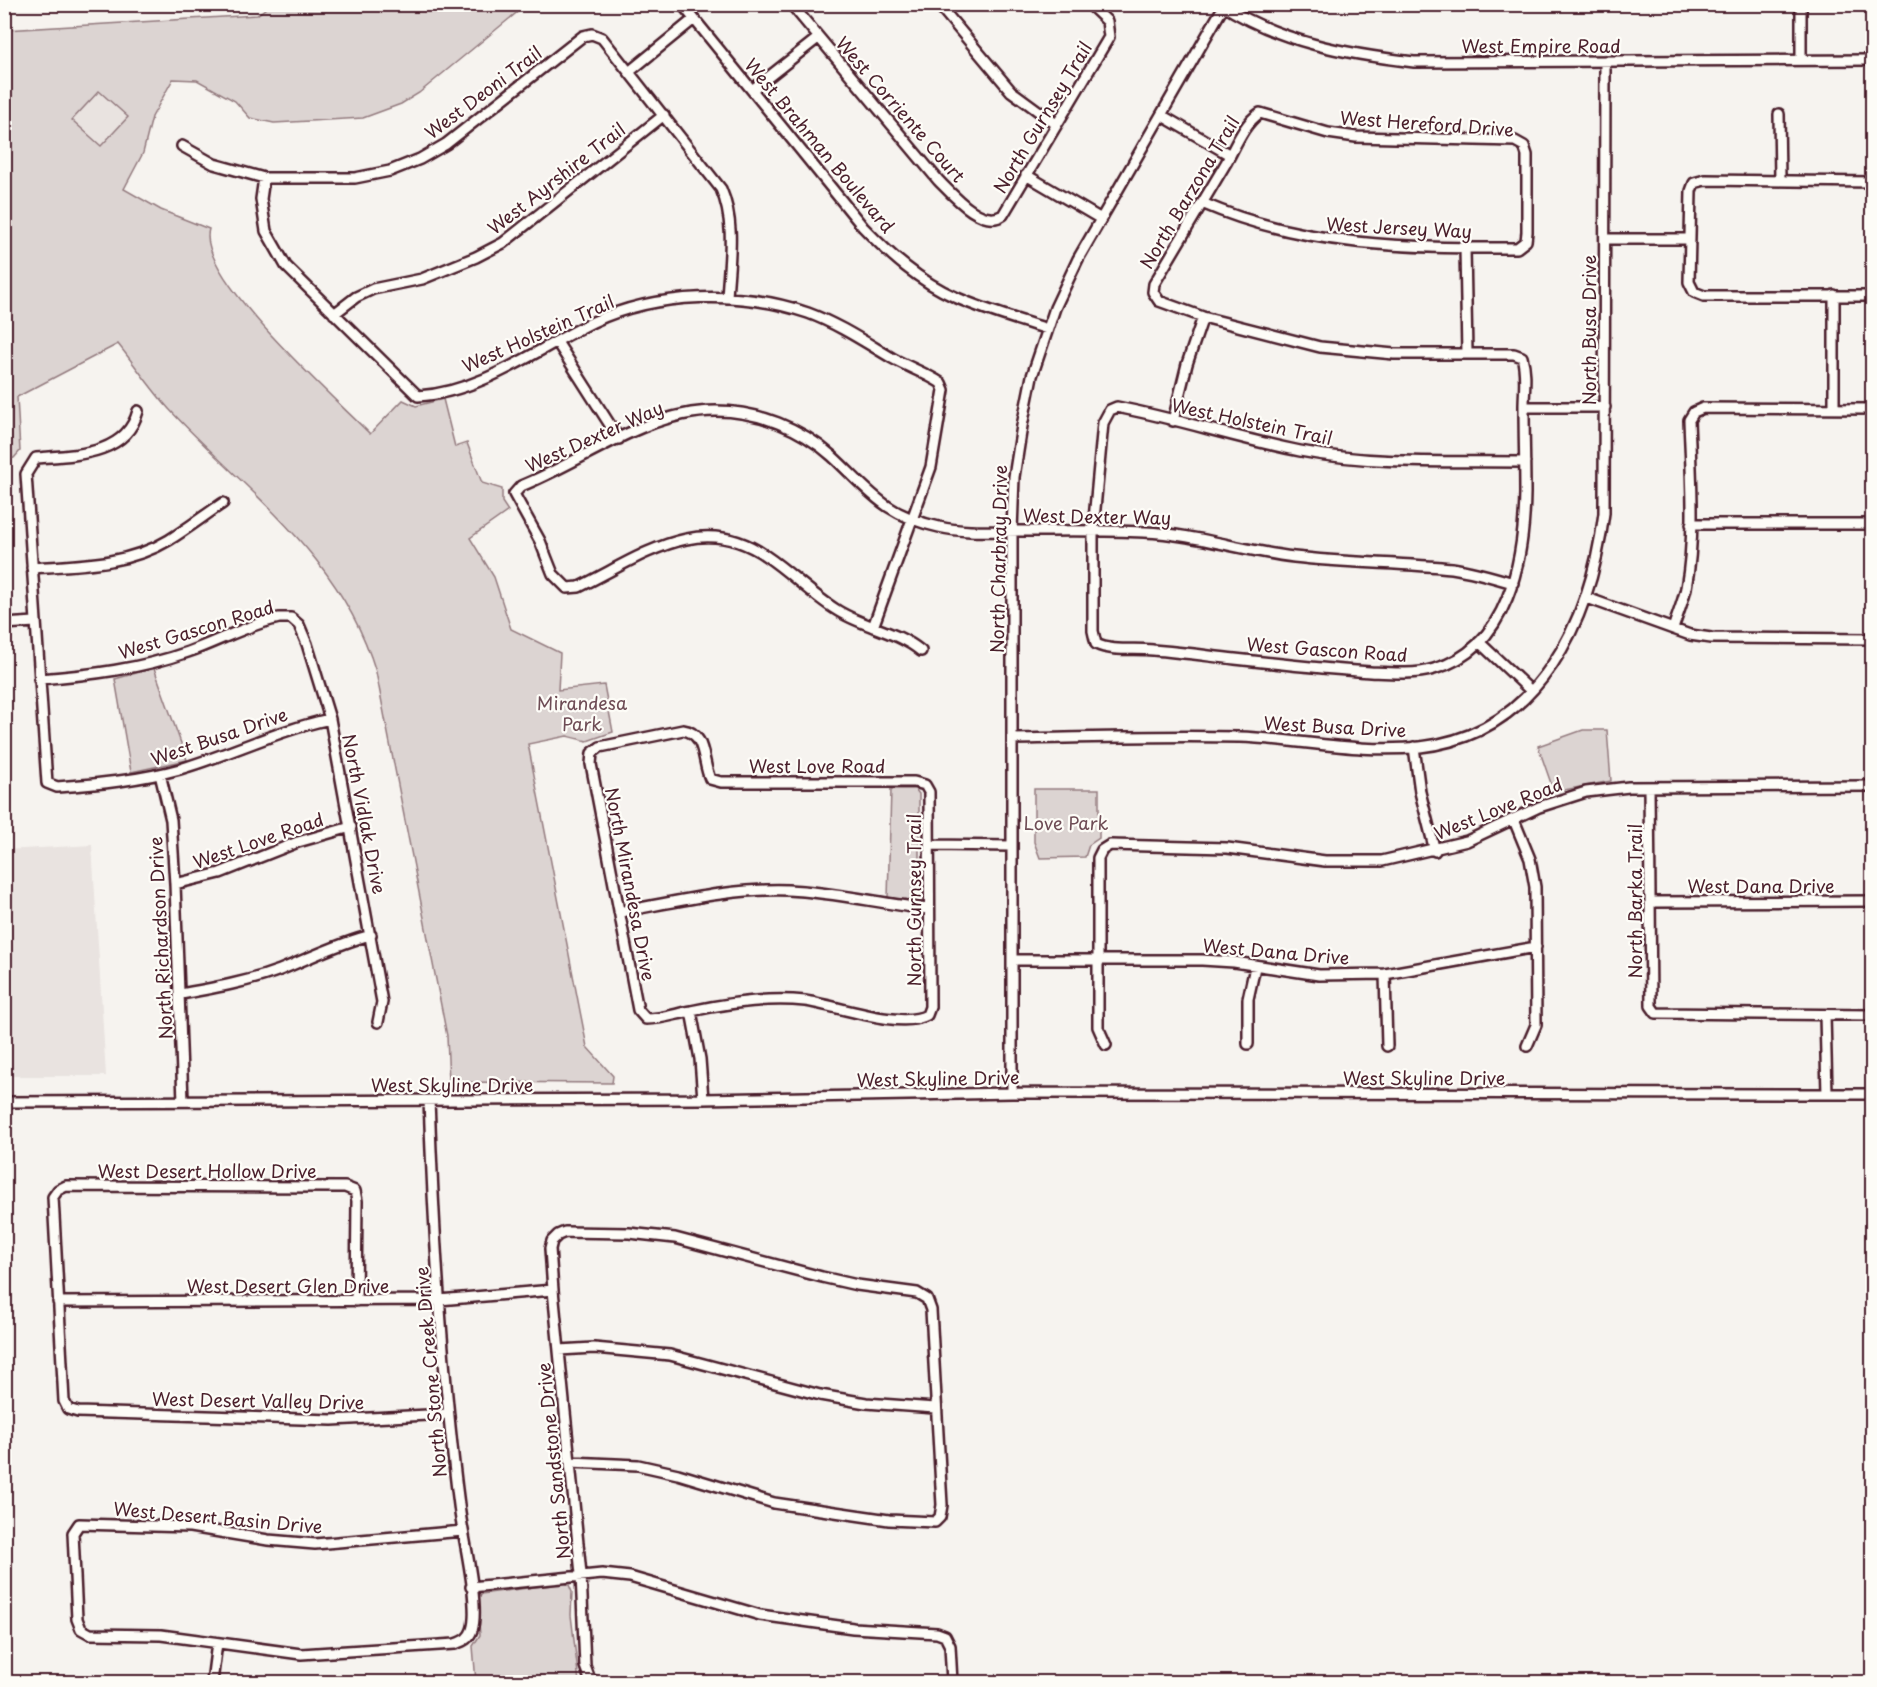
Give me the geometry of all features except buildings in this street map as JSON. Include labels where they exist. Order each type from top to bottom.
[{"type":"street","name":"West Brahman Boulevard","points":[[682,4],[863,227],[908,269],[955,297],[1047,329]]},
{"type":"street","name":"West Corriente Court","points":[[791,4],[938,180],[958,199],[987,219],[998,219]]},
{"type":"street","points":[[938,4],[1011,91],[1056,124]]},
{"type":"street","name":"North Gurnsey Trail","points":[[998,219],[1003,215],[1109,37],[1110,29],[1107,21],[1089,4]]},
{"type":"street","points":[[1801,4],[1801,60]]},
{"type":"street","name":"West Empire Road","points":[[1223,5],[1265,28],[1291,37],[1358,55],[1414,62],[1872,60]]},
{"type":"street","name":"North Charbray Drive","points":[[1012,1093],[1012,531],[1014,477],[1022,426],[1032,376],[1047,329],[1065,285],[1223,5]]},
{"type":"street","points":[[694,19],[629,72],[710,173],[728,207],[731,228],[727,298]]},
{"type":"street","name":"West Deoni Trail","points":[[182,146],[214,164],[264,178],[355,178],[390,171],[420,159],[446,144],[583,36],[592,34],[602,38],[629,72]]},
{"type":"street","points":[[752,90],[818,38]]},
{"type":"street","name":"North Busa Drive","points":[[1587,598],[1600,550],[1604,513],[1605,61]]},
{"type":"street","name":"West Hereford Drive","points":[[1260,113],[1328,133],[1356,137],[1515,141],[1524,146],[1527,155],[1526,241]]},
{"type":"street","name":"North Barzona Trail","points":[[1203,316],[1159,301],[1153,292],[1154,284],[1253,117],[1260,113]]},
{"type":"street","points":[[1779,114],[1780,180]]},
{"type":"street","name":"West Ayrshire Trail","points":[[334,314],[356,297],[373,289],[423,279],[503,243],[664,115]]},
{"type":"street","points":[[1161,115],[1230,155]]},
{"type":"street","points":[[1026,175],[1101,219]]},
{"type":"street","points":[[264,178],[262,214],[270,240],[286,266],[334,314]]},
{"type":"street","points":[[1872,182],[1705,180],[1694,183],[1691,191],[1689,282],[1694,292],[1704,296],[1872,296]]},
{"type":"street","name":"West Jersey Way","points":[[1202,203],[1318,239],[1385,246],[1466,248],[1517,248],[1526,241]]},
{"type":"street","points":[[1605,239],[1690,239]]},
{"type":"street","points":[[1173,421],[1187,364],[1203,316],[1320,347],[1394,354],[1467,354],[1466,248]]},
{"type":"street","points":[[1834,295],[1834,408]]},
{"type":"street","name":"West Holstein Trail","points":[[334,314],[418,396],[473,382],[530,358],[594,322],[620,312],[684,299],[727,298],[783,306],[808,313],[834,324],[941,383],[944,390],[931,468],[914,520]]},
{"type":"street","points":[[557,342],[619,439]]},
{"type":"street","name":"West Gascon Road","points":[[1093,530],[1093,631],[1096,644],[1106,649],[1153,650],[1349,670],[1409,673],[1433,670],[1449,663],[1479,642],[1500,614],[1513,583],[1524,530],[1525,366],[1522,357],[1514,354],[1467,354]]},
{"type":"street","points":[[1524,406],[1605,407]]},
{"type":"street","name":"West Holstein Trail","points":[[1093,530],[1103,423],[1110,410],[1117,407],[1300,451],[1335,456],[1401,461],[1525,462]]},
{"type":"street","points":[[1673,629],[1686,590],[1691,524],[1689,420],[1694,412],[1703,408],[1872,409]]},
{"type":"street","points":[[39,679],[26,474],[30,464],[36,458],[80,455],[117,442],[135,424],[138,411]]},
{"type":"street","name":"West Dexter Way","points":[[873,627],[840,613],[766,556],[746,544],[723,536],[703,535],[680,539],[579,587],[567,588],[554,573],[540,541],[514,494],[521,486],[660,421],[687,414],[730,412],[763,417],[810,439],[881,503],[914,520],[959,531],[1093,530],[1181,534],[1252,551],[1358,564],[1453,568],[1513,583]]},
{"type":"street","points":[[32,568],[112,561],[140,554],[167,541],[222,503]]},
{"type":"street","points":[[914,520],[873,627],[906,639],[921,651]]},
{"type":"street","points":[[1691,524],[1872,524]]},
{"type":"street","points":[[1587,598],[1673,629],[1711,638],[1872,639]]},
{"type":"street","name":"West Busa Drive","points":[[1012,738],[1240,737],[1385,749],[1447,742],[1473,733],[1500,718],[1531,691],[1563,650],[1587,598]]},
{"type":"street","name":"West Gascon Road","points":[[39,679],[111,672],[188,652],[267,620],[291,618]]},
{"type":"street","name":"North Vidlak Drive","points":[[291,618],[307,644],[330,719],[382,1002],[378,1022]]},
{"type":"street","points":[[4,624],[35,622]]},
{"type":"street","points":[[1479,642],[1531,691]]},
{"type":"street","name":"West Busa Drive","points":[[39,679],[47,783],[57,787],[126,781],[160,774],[216,757],[293,728],[330,719]]},
{"type":"street","name":"North Mirandesa Drive","points":[[691,1011],[657,1019],[646,1019],[638,1010],[591,764],[592,753],[600,747],[683,730],[693,732],[699,737],[710,779]]},
{"type":"street","points":[[1414,747],[1420,792],[1435,851]]},
{"type":"street","name":"North Richardson Drive","points":[[160,774],[171,820],[181,993],[183,1101]]},
{"type":"street","name":"West Love Road","points":[[710,779],[721,782],[914,782],[925,785]]},
{"type":"street","name":"North Gurnsey Trail","points":[[691,1011],[778,1000],[807,1001],[875,1016],[920,1019],[927,1015],[930,1007],[929,792],[925,785]]},
{"type":"street","name":"West Love Road","points":[[1097,960],[1098,858],[1102,850],[1110,845],[1227,848],[1325,861],[1382,861],[1435,851],[1467,841],[1564,798],[1586,792],[1649,787],[1872,786]]},
{"type":"street","name":"North Barka Trail","points":[[1649,787],[1651,1006],[1656,1013],[1825,1015]]},
{"type":"street","points":[[1514,819],[1530,859],[1535,887],[1536,1025],[1527,1046]]},
{"type":"street","name":"West Love Road","points":[[175,884],[220,873],[298,842],[351,827]]},
{"type":"street","points":[[929,845],[1012,846]]},
{"type":"street","points":[[619,912],[723,893],[755,890],[820,893],[929,909]]},
{"type":"street","name":"West Dana Drive","points":[[1650,902],[1872,901]]},
{"type":"street","points":[[181,993],[227,986],[278,970],[343,942],[371,934]]},
{"type":"street","name":"West Dana Drive","points":[[1011,960],[1202,960],[1234,962],[1319,975],[1385,974],[1536,947]]},
{"type":"street","points":[[1097,960],[1098,1027],[1106,1045]]},
{"type":"street","points":[[1248,1044],[1248,999],[1255,967]]},
{"type":"street","points":[[1385,974],[1387,1046]]},
{"type":"street","points":[[691,1011],[700,1059],[703,1099]]},
{"type":"street","points":[[1827,1094],[1825,1015],[1872,1015]]},
{"type":"street","name":"West Skyline Drive","points":[[4,1102],[703,1099],[1012,1093],[1872,1094]]},
{"type":"street","name":"North Stone Creek Drive","points":[[217,1643],[268,1651],[332,1654],[455,1644],[467,1639],[472,1630],[474,1617],[471,1587],[447,1414],[429,1100]]},
{"type":"street","name":"West Desert Hollow Drive","points":[[58,1302],[53,1197],[58,1190],[66,1186],[345,1187],[356,1191],[356,1301]]},
{"type":"street","name":"North Sandstone Drive","points":[[592,1680],[585,1666],[581,1574],[553,1290],[550,1249],[552,1241],[565,1232],[629,1233],[675,1238],[822,1277],[917,1293],[927,1299],[931,1310],[935,1408]]},
{"type":"street","name":"West Desert Glen Drive","points":[[58,1302],[439,1300],[553,1290]]},
{"type":"street","name":"West Desert Valley Drive","points":[[58,1302],[64,1401],[68,1409],[78,1412],[332,1420],[447,1414]]},
{"type":"street","points":[[559,1350],[594,1347],[670,1354],[809,1393],[866,1403],[935,1408],[942,1505],[940,1517],[935,1522],[889,1520],[774,1503],[678,1474],[638,1465],[570,1462]]},
{"type":"street","name":"West Desert Basin Drive","points":[[217,1643],[161,1635],[90,1634],[81,1629],[77,1619],[73,1533],[78,1524],[190,1527],[268,1540],[315,1544],[463,1531]]},
{"type":"street","points":[[471,1587],[581,1574],[630,1577],[760,1615],[854,1628],[945,1636],[950,1646],[952,1683]]},
{"type":"street","points":[[212,1683],[217,1643]]},
{"type":"shaded area","points":[[99,91],[128,117],[101,147],[72,120]]},
{"type":"shaded area","points":[[92,845],[106,1076],[5,1076],[5,850]]},
{"type":"green space","name":"Mirandesa Park","points":[[270,5],[526,5],[419,93],[401,104],[363,118],[274,123],[250,118],[235,101],[197,80],[173,79],[152,117],[143,153],[124,189],[161,210],[209,229],[211,250],[224,276],[245,305],[301,366],[370,434],[403,400],[416,406],[443,399],[455,447],[467,443],[482,483],[502,489],[502,502],[508,511],[470,538],[494,577],[511,629],[560,653],[558,690],[604,685],[613,732],[587,741],[567,736],[528,744],[587,1047],[613,1076],[612,1083],[449,1082],[447,1036],[376,672],[360,631],[340,594],[316,560],[289,528],[169,409],[118,344],[17,397],[20,451],[14,458],[5,459],[5,30],[257,15]],"holes":[[[99,91],[128,117],[101,146],[72,120]]]},
{"type":"green space","points":[[154,668],[187,760],[131,772],[115,679]]},
{"type":"green space","points":[[1583,730],[1607,730],[1611,781],[1554,792],[1538,746]]},
{"type":"green space","points":[[891,789],[915,789],[919,794],[919,894],[913,900],[888,898]]},
{"type":"green space","name":"Love Park","points":[[1034,789],[1099,789],[1099,838],[1089,845],[1085,857],[1040,858],[1034,842]]},
{"type":"green space","points":[[565,1583],[569,1585],[572,1592],[571,1615],[579,1682],[476,1682],[473,1646],[480,1635],[477,1600],[481,1594]]}]
